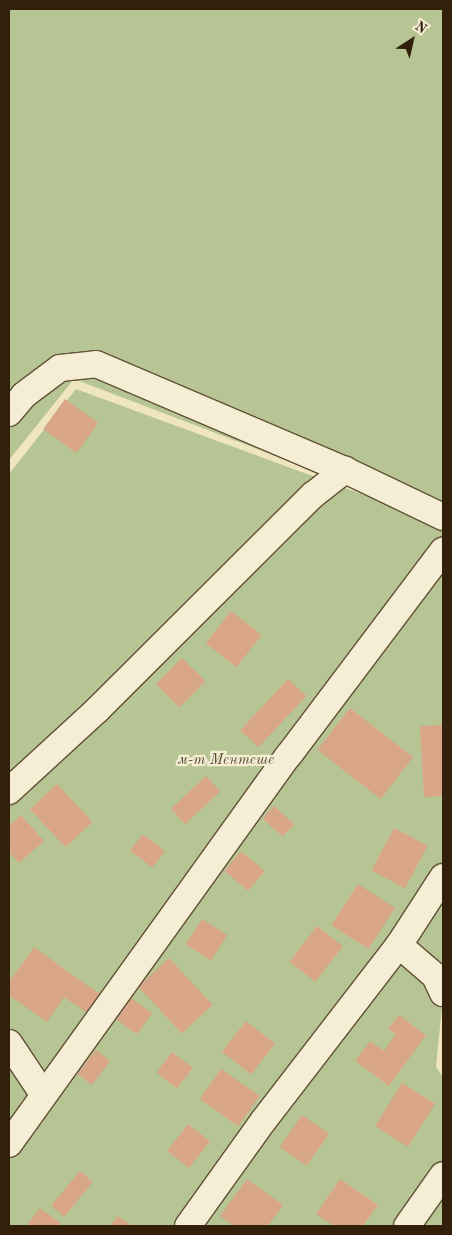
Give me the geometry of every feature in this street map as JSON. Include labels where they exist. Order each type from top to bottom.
[{"type":"street","points":[[9,413],[24,395],[60,368],[96,364],[345,470],[443,517]]},
{"type":"street","points":[[9,791],[97,710],[313,495],[345,470]]},
{"type":"street","points":[[9,1144],[289,755],[443,551]]},
{"type":"street","points":[[188,1226],[264,1120],[399,945],[443,877]]},
{"type":"street","points":[[399,945],[435,976],[443,992]]},
{"type":"street","points":[[9,1043],[44,1094]]},
{"type":"street","points":[[407,1226],[443,1175]]},
{"type":"green space","points":[[9,9],[443,9],[443,520],[74,379],[9,460]]},
{"type":"green space","name":"м-т Ментeше","points":[[76,389],[443,524],[443,997],[436,1067],[443,1077],[443,1226],[9,1226],[9,474]]},
{"type":"building","points":[[65,399],[98,423],[76,453],[43,429]]},
{"type":"building","points":[[231,611],[262,635],[236,667],[206,643]]},
{"type":"building","points":[[182,658],[205,681],[179,707],[156,684]]},
{"type":"building","points":[[288,679],[306,696],[259,747],[240,730]]},
{"type":"building","points":[[350,708],[413,757],[380,799],[317,750]]},
{"type":"building","points":[[443,725],[443,796],[424,797],[420,726]]},
{"type":"building","points":[[206,776],[220,791],[185,824],[171,809]]},
{"type":"building","points":[[57,784],[92,822],[65,847],[30,809]]},
{"type":"building","points":[[274,806],[294,824],[283,837],[263,819]]},
{"type":"building","points":[[21,815],[44,841],[19,863],[9,852],[9,826]]},
{"type":"building","points":[[394,828],[428,846],[405,888],[371,870]]},
{"type":"building","points":[[143,834],[165,851],[152,868],[130,851]]},
{"type":"building","points":[[241,851],[265,871],[248,891],[224,871]]},
{"type":"building","points":[[358,884],[395,908],[368,949],[331,925]]},
{"type":"building","points":[[202,919],[227,935],[211,960],[186,944]]},
{"type":"building","points":[[317,926],[343,946],[315,982],[289,961]]},
{"type":"building","points":[[34,947],[102,996],[89,1014],[64,997],[47,1022],[9,995],[9,982]]},
{"type":"building","points":[[169,958],[213,1005],[182,1033],[138,987]]},
{"type":"building","points":[[131,998],[152,1013],[137,1034],[116,1019]]},
{"type":"building","points":[[399,1015],[426,1035],[389,1086],[355,1061],[370,1041],[384,1051],[396,1034],[388,1029]]},
{"type":"building","points":[[246,1021],[275,1044],[251,1075],[222,1052]]},
{"type":"building","points":[[96,1050],[110,1061],[92,1085],[78,1074]]},
{"type":"building","points":[[172,1052],[193,1068],[177,1088],[156,1073]]},
{"type":"building","points":[[221,1069],[260,1096],[238,1126],[200,1099]]},
{"type":"building","points":[[402,1083],[435,1104],[408,1147],[375,1126]]},
{"type":"building","points":[[302,1115],[329,1134],[307,1166],[280,1147]]},
{"type":"building","points":[[188,1124],[210,1141],[189,1168],[167,1151]]},
{"type":"building","points":[[80,1171],[93,1182],[64,1216],[51,1205]]},
{"type":"building","points":[[247,1179],[283,1205],[268,1226],[234,1226],[220,1216]]},
{"type":"building","points":[[340,1179],[378,1205],[363,1226],[334,1226],[316,1214]]},
{"type":"building","points":[[40,1208],[60,1223],[58,1226],[26,1226]]},
{"type":"building","points":[[118,1216],[132,1226],[110,1226]]}]
